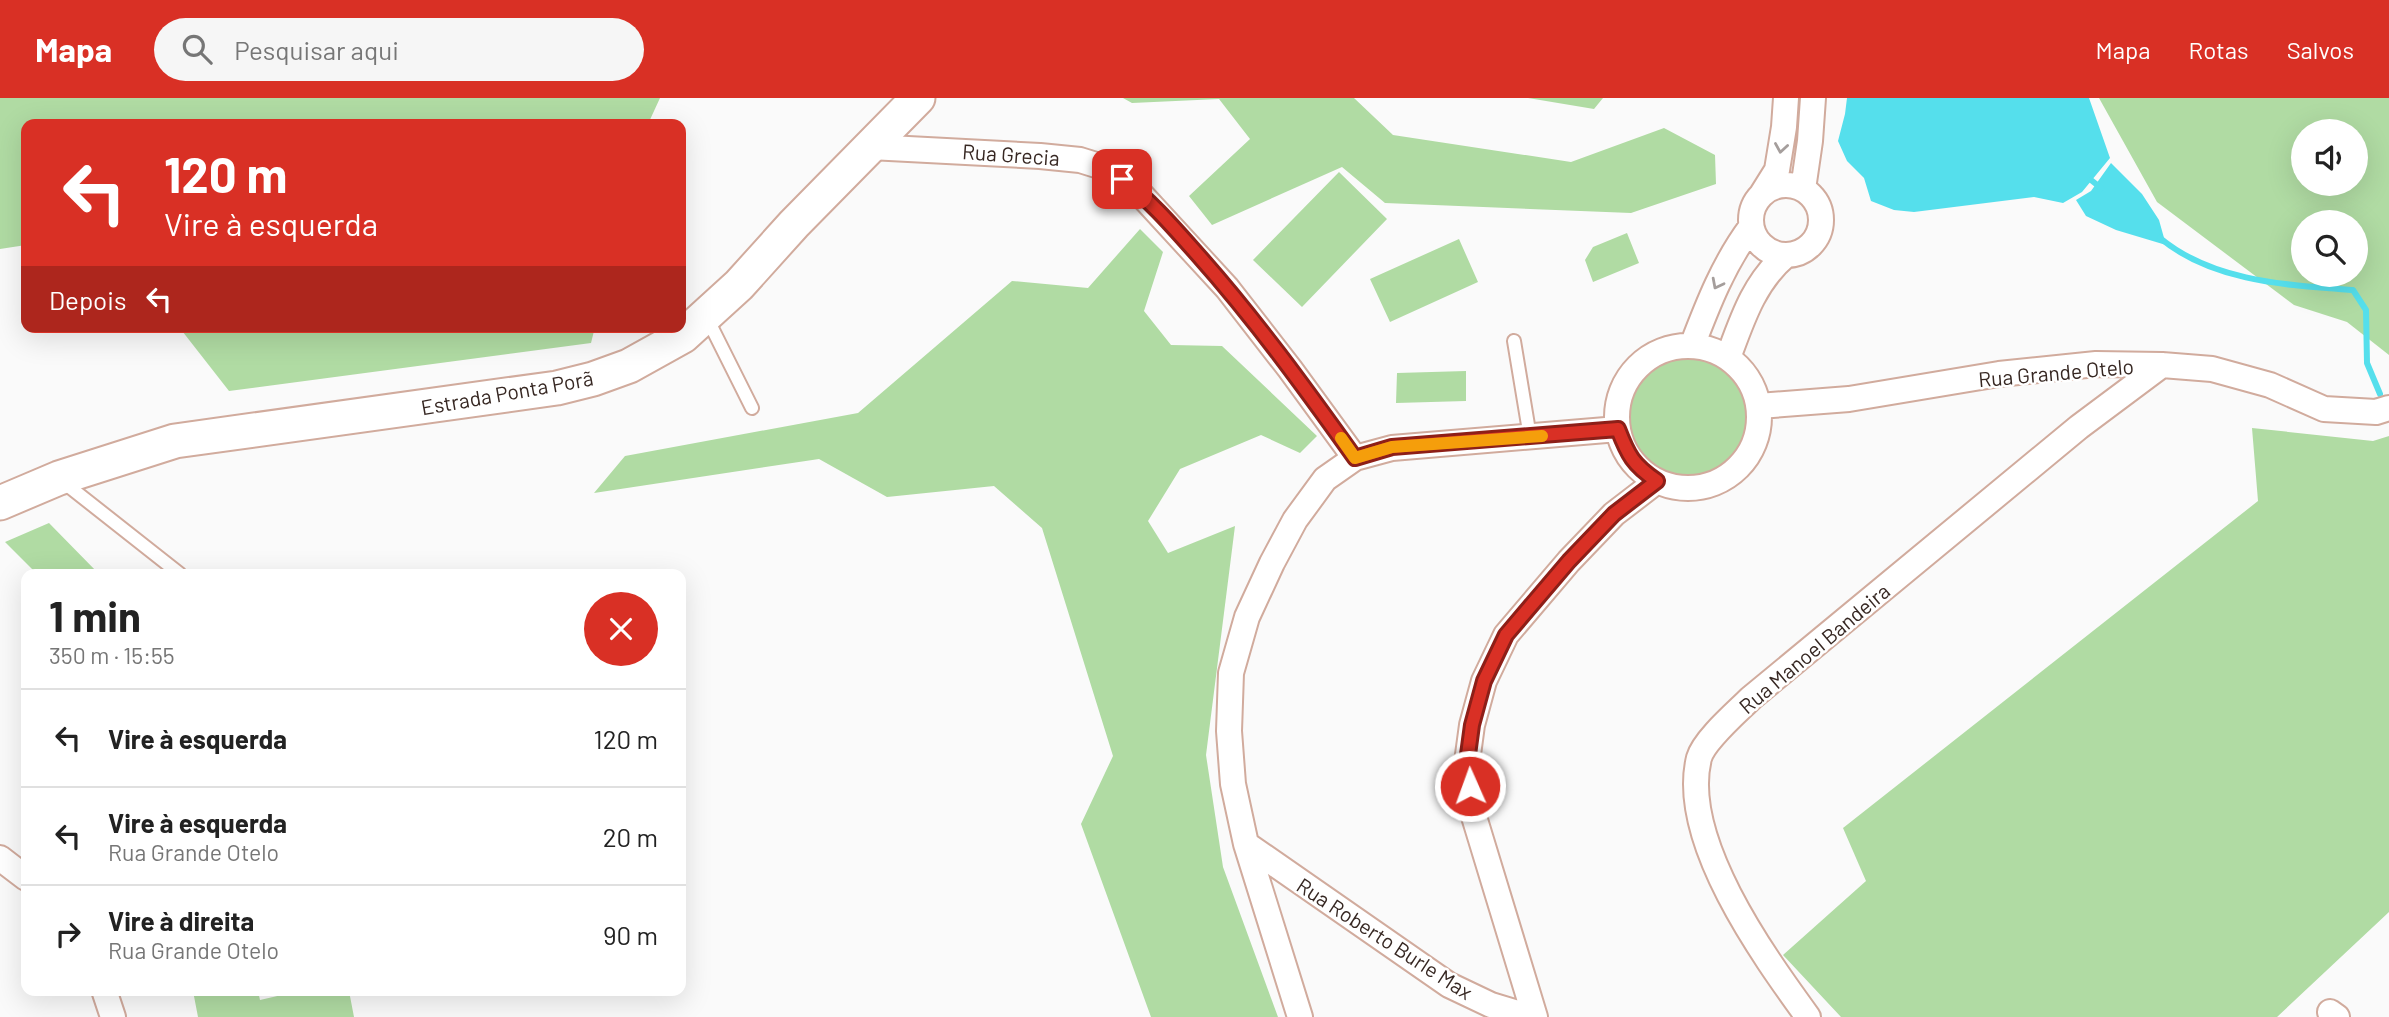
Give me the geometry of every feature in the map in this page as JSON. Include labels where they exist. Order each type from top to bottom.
[{"type":"main road","name":"Estrada Ponta Porã","points":[[0,503],[59,478],[175,441],[557,388],[593,380],[629,366],[683,336],[706,316],[739,285],[915,99]]},
{"type":"street","points":[[1762,194],[1771,188],[1792,185],[1803,189],[1817,204],[1821,215],[1819,231],[1808,247],[1786,255],[1774,253],[1763,247],[1751,227],[1751,215],[1762,194],[1777,170],[1786,98]]},
{"type":"street","points":[[1803,189],[1813,98]]},
{"type":"street","name":"Rua Grecia","points":[[870,147],[1040,156],[1080,160],[1109,169],[1135,188],[1227,288],[1355,458]]},
{"type":"street","points":[[1692,346],[1716,287],[1735,250],[1751,227]]},
{"type":"street","points":[[1728,358],[1744,315],[1761,281],[1772,266],[1786,255]]},
{"type":"street","points":[[1692,346],[1711,350],[1728,358],[1743,371],[1753,387],[1759,406],[1759,428],[1752,449],[1739,467],[1721,480],[1700,487],[1678,488],[1657,481],[1640,470],[1628,455],[1618,429],[1621,393],[1632,374],[1648,358],[1669,349],[1692,346]]},
{"type":"street","name":"Rua Grande Otelo","points":[[1759,406],[1849,399],[1999,374],[2096,364],[2213,369],[2270,385],[2324,409],[2376,412],[2389,408]]},
{"type":"street","name":"Rua Manoel Bandeira","points":[[1808,1017],[1746,927],[1723,881],[1704,832],[1696,787],[1700,756],[1720,727],[1751,698],[2079,427],[2161,365]]},
{"type":"street","points":[[1300,1017],[1246,844],[1233,785],[1229,731],[1231,673],[1247,617],[1295,520],[1325,479],[1355,458],[1392,447],[1618,429]]},
{"type":"street","points":[[1533,1017],[1472,810],[1467,762],[1472,725],[1484,681],[1506,635],[1569,561],[1614,514],[1657,481]]},
{"type":"street","name":"Rua Roberto Burle Max","points":[[1246,844],[1449,985],[1491,1005],[1533,1017]]},
{"type":"street","points":[[0,858],[21,874]]},
{"type":"street","points":[[106,996],[113,1017]]},
{"type":"lane","points":[[706,316],[752,408]]},
{"type":"lane","points":[[1514,341],[1530,437]]},
{"type":"lane","points":[[59,478],[174,569]]},
{"type":"green space","points":[[0,98],[660,98],[650,119],[21,119],[21,246],[0,249]]},
{"type":"green space","points":[[1123,98],[1354,98],[1393,135],[1571,162],[1664,128],[1715,155],[1716,184],[1631,213],[1385,203],[1342,167],[1212,225],[1189,196],[1250,139],[1219,99],[1132,103]]},
{"type":"green space","points":[[1528,98],[1603,98],[1594,109]]},
{"type":"green space","points":[[2099,98],[2389,98],[2389,355],[2347,322],[2294,305],[2157,202]]},
{"type":"green space","points":[[1339,172],[1387,219],[1302,307],[1253,260]]},
{"type":"green space","points":[[1140,229],[1163,252],[1144,311],[1171,345],[1222,346],[1317,436],[1300,453],[1261,435],[1180,469],[1148,521],[1168,553],[1235,526],[1206,755],[1223,867],[1278,1017],[1151,1017],[1081,824],[1113,756],[1042,528],[994,486],[887,497],[819,459],[594,493],[625,456],[858,413],[1012,281],[1088,288]]},
{"type":"green space","points":[[1627,233],[1639,263],[1593,282],[1585,260],[1593,247]]},
{"type":"green space","points":[[1459,239],[1478,282],[1390,322],[1370,279]]},
{"type":"green space","points":[[184,333],[594,333],[591,343],[229,391]]},
{"type":"green space","points":[[1689,358],[1712,363],[1731,376],[1744,395],[1749,418],[1744,441],[1731,460],[1712,473],[1689,478],[1666,473],[1647,460],[1634,441],[1629,418],[1634,395],[1647,376],[1666,363]]},
{"type":"green space","points":[[1466,371],[1466,401],[1396,403],[1397,373]]},
{"type":"green space","points":[[2252,428],[2373,441],[2389,436],[2389,912],[2277,1017],[1841,1017],[1783,955],[1866,881],[1843,828],[2258,501]]},
{"type":"green space","points":[[49,523],[94,569],[32,569],[5,542]]},
{"type":"green space","points":[[194,996],[259,996],[260,1000],[277,996],[350,996],[354,1017],[198,1017]]},
{"type":"water","points":[[1847,98],[2089,98],[2110,158],[2082,192],[2063,203],[2034,197],[1914,212],[1894,210],[1871,201],[1864,178],[1847,161],[1838,141]]},
{"type":"water","points":[[2111,163],[2142,194],[2159,220],[2166,245],[2116,230],[2086,216],[2076,200],[2091,191]]},
{"type":"waterway","points":[[2091,180],[2101,188]]},
{"type":"waterway","points":[[2160,238],[2203,264],[2252,279],[2353,290],[2366,310],[2367,363],[2380,394]]},
{"type":"slow traffic","points":[[1341,438],[1355,458],[1392,447],[1542,436]]},
{"type":"route","points":[[1122,179],[1135,188],[1227,288],[1355,458],[1392,447],[1494,441],[1618,429],[1628,455],[1640,470],[1657,481],[1614,514],[1569,561],[1506,635],[1484,681],[1472,725],[1467,762],[1470,786]]}]
